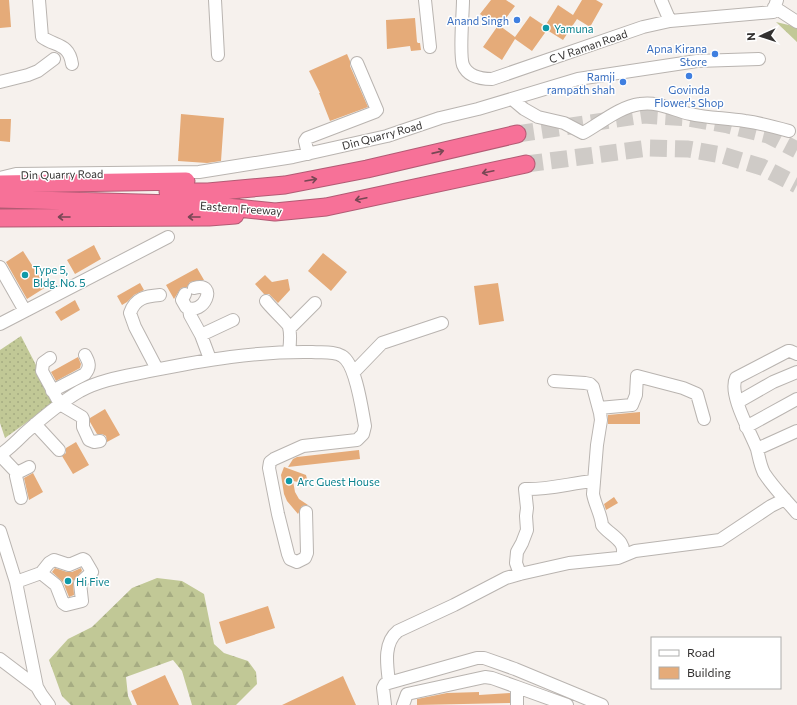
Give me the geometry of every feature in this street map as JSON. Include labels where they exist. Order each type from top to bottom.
[{"type":"highway","name":"Eastern Freeway","points":[[0,199],[208,199],[359,170],[517,134]]},
{"type":"highway","name":"Eastern Freeway","points":[[0,190],[208,199],[275,212],[326,207],[526,164]]},
{"type":"highway","points":[[0,184],[208,181],[273,187]]},
{"type":"highway","points":[[0,218],[209,217],[275,212]]},
{"type":"street","points":[[39,0],[42,37],[66,49],[71,56],[72,64]]},
{"type":"street","points":[[215,0],[218,30],[218,55]]},
{"type":"street","points":[[425,0],[430,47]]},
{"type":"street","name":"C V Raman Road","points":[[463,0],[462,55],[464,66],[471,75],[482,79],[492,79],[643,27],[670,21],[772,12],[776,3]]},
{"type":"street","points":[[662,0],[670,21]]},
{"type":"street","points":[[776,3],[797,22]]},
{"type":"street","points":[[0,82],[38,71],[54,59]]},
{"type":"street","name":"Din Quarry Road","points":[[0,178],[16,174],[199,172],[308,154],[387,136],[440,118],[478,109],[578,79],[697,61],[759,59]]},
{"type":"street","points":[[308,154],[305,141],[307,138],[377,110],[357,63]]},
{"type":"street","points":[[512,99],[524,109],[538,117],[564,124],[583,133],[630,106],[647,103],[662,105],[689,114],[745,121],[789,131]]},
{"type":"street","points":[[0,324],[168,237]]},
{"type":"street","points":[[0,267],[26,311]]},
{"type":"street","points":[[189,309],[193,309],[203,304],[207,300],[208,296],[205,289],[202,287],[190,291],[182,300],[186,308],[189,309],[210,359]]},
{"type":"street","points":[[157,369],[134,327],[130,313],[135,303],[141,298],[160,296]]},
{"type":"street","points":[[266,301],[290,328],[289,352]]},
{"type":"street","points":[[290,328],[316,303]]},
{"type":"street","points":[[200,335],[232,320]]},
{"type":"street","points":[[354,372],[376,347],[382,343],[442,323]]},
{"type":"street","points":[[797,354],[788,351],[736,378],[734,382],[734,389],[746,427],[757,449],[760,464],[764,473],[797,513]]},
{"type":"street","points":[[21,498],[16,476],[17,473],[0,455],[60,404],[80,391],[98,382],[210,359],[289,352],[334,353],[342,356],[348,361],[354,372],[365,426],[363,434],[357,440],[303,446],[270,462],[269,468],[278,514],[288,554],[290,559],[297,562],[305,558],[307,553],[306,512]]},
{"type":"street","points":[[52,390],[85,374],[88,371],[89,362],[85,355]]},
{"type":"street","points":[[50,358],[43,363],[42,371],[60,404],[82,417],[83,427],[89,440],[94,442],[100,441]]},
{"type":"street","points":[[738,402],[772,382],[797,372]]},
{"type":"street","points":[[599,408],[632,405],[636,395],[637,376],[683,388],[698,394],[704,419]]},
{"type":"street","points":[[554,381],[590,384],[595,392],[601,420],[597,445],[594,499],[602,515],[602,525],[616,537],[622,545],[624,552],[622,556]]},
{"type":"street","points":[[746,427],[797,399]]},
{"type":"street","points":[[35,424],[59,450]]},
{"type":"street","points":[[757,449],[797,431]]},
{"type":"street","points":[[17,473],[29,467]]},
{"type":"street","points":[[520,574],[516,563],[517,552],[528,530],[526,516],[528,508],[524,489],[535,489],[577,482],[594,481]]},
{"type":"street","points":[[389,682],[387,665],[388,647],[392,636],[398,631],[454,606],[506,578],[569,563],[618,558],[635,551],[720,540],[771,506],[785,499]]},
{"type":"street","points":[[0,531],[16,582],[37,687],[49,705]]},
{"type":"street","points":[[16,582],[40,573],[52,560],[69,565],[83,559],[92,572],[80,585],[82,601],[66,605],[63,603],[56,585],[40,573]]},
{"type":"street","points":[[385,705],[383,688],[385,684],[477,658],[484,658],[515,669],[602,705]]},
{"type":"street","points":[[0,659],[37,687]]},
{"type":"street","points":[[403,705],[407,694],[478,678],[492,678],[568,705]]},
{"type":"street","points":[[517,687],[517,705]]},
{"type":"green space","points":[[776,22],[797,27],[797,42]]},
{"type":"green space","points":[[21,336],[55,402],[5,438],[0,423],[0,350]]},
{"type":"green space","points":[[157,578],[182,581],[204,594],[214,644],[224,653],[248,661],[256,672],[257,684],[236,705],[192,705],[182,671],[173,660],[126,677],[128,696],[132,705],[71,705],[62,696],[49,660],[68,639],[92,627],[132,588]]},
{"type":"building","points":[[0,0],[9,0],[11,27],[0,28]]},
{"type":"building","name":"Yamuna","points":[[491,0],[506,0],[515,6],[500,26],[515,37],[530,16],[545,26],[558,5],[573,15],[582,0],[596,0],[603,4],[590,27],[577,19],[563,40],[547,30],[532,51],[515,39],[502,60],[483,47],[497,27],[480,14]]},
{"type":"building","points":[[415,18],[417,42],[420,43],[421,50],[411,51],[410,46],[387,49],[386,20]]},
{"type":"building","points":[[347,54],[350,61],[350,66],[368,107],[330,121],[320,93],[309,71]]},
{"type":"building","points":[[181,114],[224,118],[221,161],[207,163],[178,161]]},
{"type":"building","points":[[0,119],[11,119],[10,142],[0,141]]},
{"type":"building","points":[[94,245],[101,259],[75,274],[67,260]]},
{"type":"building","name":"Type 5, Bldg. No. 5","points":[[23,251],[46,287],[27,299],[6,262]]},
{"type":"building","points":[[323,253],[347,272],[331,291],[308,271]]},
{"type":"building","points":[[197,268],[204,280],[190,282],[187,287],[181,288],[174,299],[166,285]]},
{"type":"building","points":[[265,275],[272,282],[288,279],[290,290],[278,303],[269,294],[264,294],[255,284]]},
{"type":"building","points":[[140,283],[144,290],[134,295],[122,305],[117,296]]},
{"type":"building","points":[[498,283],[504,321],[479,325],[474,286]]},
{"type":"building","points":[[75,300],[80,310],[61,321],[55,312]]},
{"type":"building","points":[[78,357],[81,364],[80,368],[56,381],[51,372]]},
{"type":"building","points":[[105,409],[120,435],[107,442],[106,436],[97,434],[90,422],[90,418]]},
{"type":"building","points":[[640,412],[640,424],[608,424],[608,415]]},
{"type":"building","points":[[76,442],[89,465],[73,474],[62,456],[66,453],[66,448]]},
{"type":"building","points":[[359,450],[360,459],[288,467],[293,459],[297,457]]},
{"type":"building","points":[[284,467],[306,475],[306,482],[303,483],[293,481],[295,492],[299,499],[308,505],[302,506],[298,514],[287,501],[284,494],[281,475]]},
{"type":"building","points":[[33,473],[43,492],[29,500],[24,478]]},
{"type":"building","points":[[614,497],[618,503],[606,510],[604,504]]},
{"type":"building","points":[[55,568],[72,572],[81,568],[82,571],[73,581],[74,595],[69,597],[63,582],[52,572]]},
{"type":"building","points":[[268,606],[275,628],[226,644],[219,622]]},
{"type":"building","points":[[165,675],[179,705],[137,705],[131,691]]},
{"type":"building","points":[[343,676],[356,705],[282,705]]},
{"type":"building","points":[[479,692],[479,695],[510,693],[510,703],[417,705],[417,699],[447,693]]},
{"type":"tunnel","points":[[517,134],[644,115],[688,118],[728,125],[768,135],[797,150]]},
{"type":"tunnel","points":[[526,164],[649,148],[688,149],[722,155],[762,167],[797,185]]},
{"type":"place","name":"Anand Singh","points":[[517,20]]},
{"type":"place","name":"Yamuna","points":[[546,28]]},
{"type":"place","name":"Apna Kirana Store","points":[[715,54]]},
{"type":"place","name":"Govinda Flower's Shop","points":[[689,76]]},
{"type":"place","name":"Ramji rampath shah","points":[[623,82]]},
{"type":"place","name":"Type 5, Bldg. No. 5","points":[[25,275]]},
{"type":"place","name":"Arc Guest House","points":[[289,481]]},
{"type":"place","name":"Hi Five","points":[[68,581]]}]
